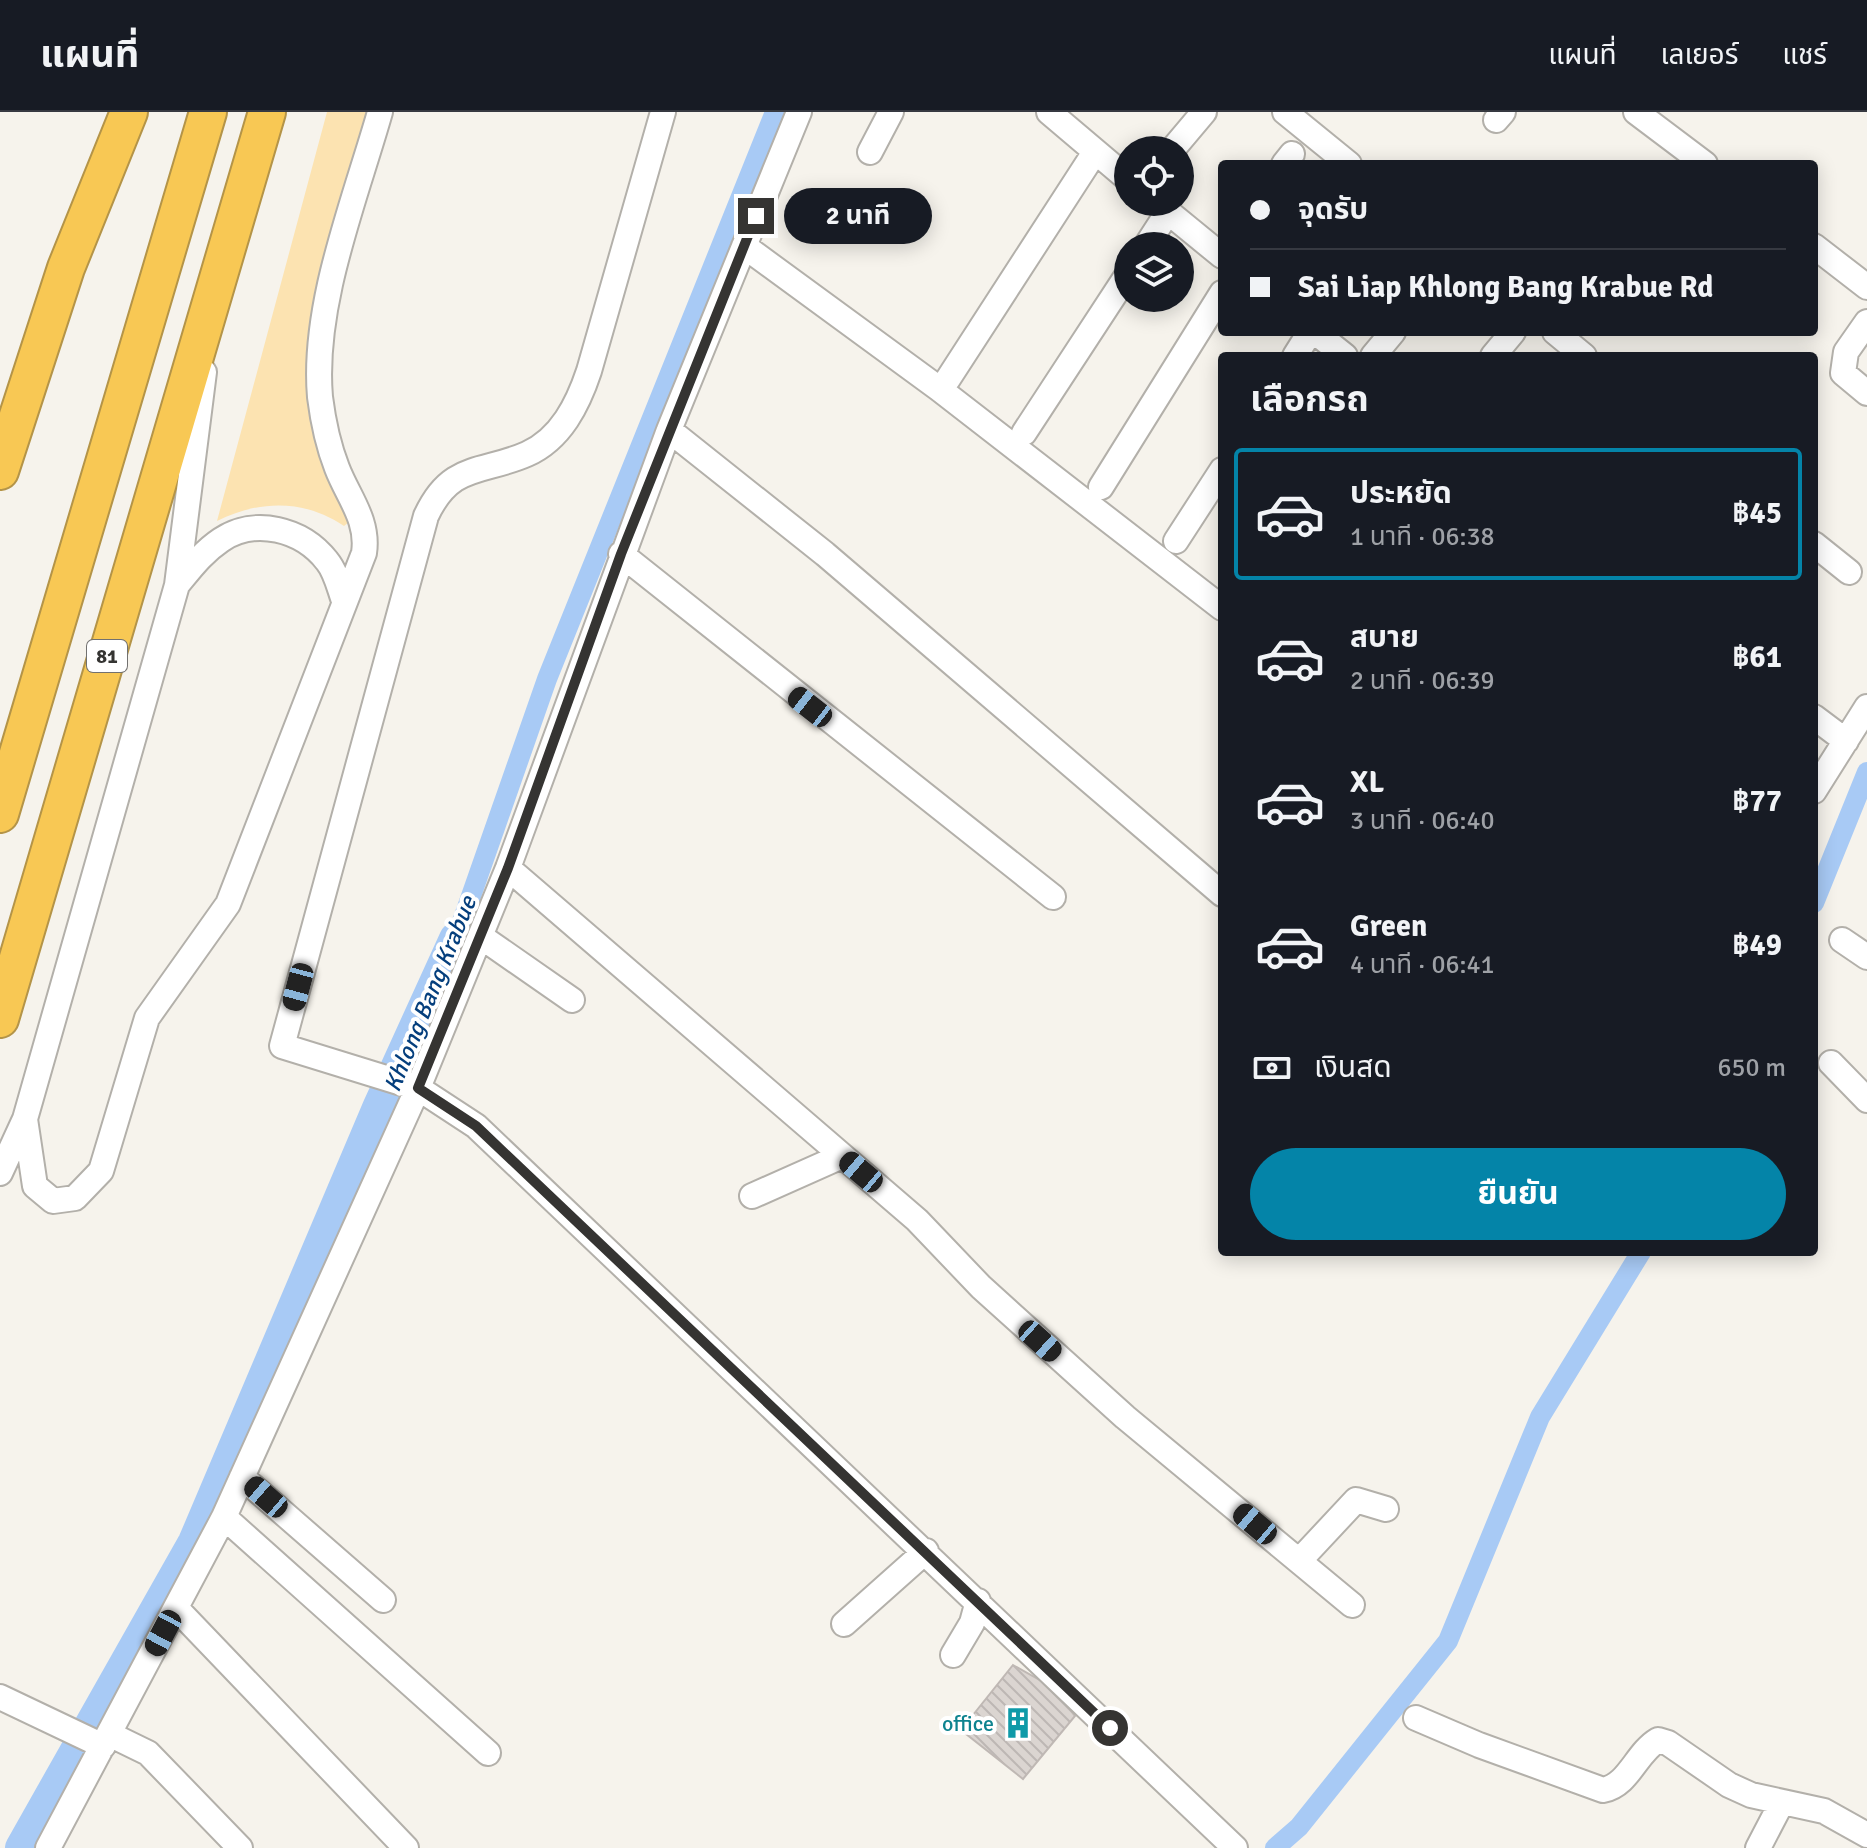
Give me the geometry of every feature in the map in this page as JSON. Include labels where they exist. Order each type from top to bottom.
[{"type":"highway","points":[[0,471],[66,268],[129,112]]},
{"type":"highway","points":[[0,814],[208,112]]},
{"type":"highway","name":"81","points":[[0,1019],[267,112]]},
{"type":"street","points":[[25,1119],[35,1186],[53,1201],[75,1198],[94,1181],[107,1158],[147,1018],[228,904],[364,553],[365,531],[338,471],[327,435],[320,396],[320,349],[331,288],[380,112]]},
{"type":"street","points":[[663,112],[589,371],[575,407],[541,446],[455,478],[434,500],[426,516],[282,1046],[418,1088],[476,1126],[926,1551],[1227,1841]]},
{"type":"street","points":[[48,1848],[102,1741],[224,1517],[418,1088],[508,868],[669,430],[799,112]]},
{"type":"street","points":[[870,152],[891,112]]},
{"type":"street","points":[[1049,112],[1075,120],[1095,152],[1114,168]]},
{"type":"street","points":[[1184,136],[1204,112]]},
{"type":"street","points":[[1285,112],[1344,160]]},
{"type":"street","points":[[1636,112],[1700,160]]},
{"type":"street","points":[[948,379],[1095,152]]},
{"type":"street","points":[[1175,216],[1218,247]]},
{"type":"street","points":[[744,246],[938,388],[1218,605]]},
{"type":"street","points":[[1818,249],[1867,287]]},
{"type":"street","points":[[0,1173],[25,1119],[177,585],[214,293]]},
{"type":"street","points":[[1024,433],[1114,295]]},
{"type":"street","points":[[1101,487],[1218,299]]},
{"type":"street","points":[[1867,322],[1846,352],[1843,373],[1867,393]]},
{"type":"street","points":[[1318,336],[1340,352]]},
{"type":"street","points":[[1376,352],[1390,336]]},
{"type":"street","points":[[1496,352],[1510,336]]},
{"type":"street","points":[[1560,336],[1579,352]]},
{"type":"street","points":[[669,430],[825,554],[1218,891]]},
{"type":"street","points":[[1176,541],[1218,476]]},
{"type":"street","points":[[177,585],[198,559],[220,540],[243,529],[270,528],[297,537],[319,552],[334,573],[344,601]]},
{"type":"street","points":[[1818,547],[1849,572]]},
{"type":"street","points":[[621,554],[1053,897]]},
{"type":"street","points":[[1818,785],[1867,707]]},
{"type":"street","points":[[1818,720],[1846,741]]},
{"type":"street","points":[[508,868],[917,1220],[990,1296],[1113,1406],[1352,1605]]},
{"type":"street","points":[[480,936],[572,1000]]},
{"type":"street","points":[[1842,940],[1867,957]]},
{"type":"street","points":[[1831,1063],[1867,1100]]},
{"type":"street","points":[[752,1196],[842,1156]]},
{"type":"street","points":[[242,1477],[383,1600]]},
{"type":"street","points":[[1299,1561],[1356,1500],[1386,1509]]},
{"type":"street","points":[[224,1517],[488,1753]]},
{"type":"street","points":[[844,1624],[926,1551]]},
{"type":"street","points":[[953,1655],[972,1623],[978,1601]]},
{"type":"street","points":[[176,1608],[406,1848]]},
{"type":"street","points":[[0,1697],[63,1728],[148,1753],[240,1848]]},
{"type":"street","points":[[1416,1718],[1479,1745],[1603,1790],[1620,1783],[1646,1747],[1658,1740],[1687,1754],[1729,1785],[1751,1795],[1824,1811],[1867,1835]]},
{"type":"street","points":[[1758,1848],[1782,1802]]},
{"type":"shaded area","points":[[327,112],[370,112],[319,294],[326,471],[349,522],[344,526],[313,511],[281,506],[249,509],[217,521]]},
{"type":"building","name":"office","points":[[1013,1665],[1052,1687],[1075,1716],[1023,1779],[961,1730]]},
{"type":"waterway","name":"Khlong Bang Krabue","points":[[456,939],[547,679],[775,112]]},
{"type":"waterway","points":[[1818,893],[1867,772]]},
{"type":"waterway","name":"Khlong Bang Krabue","points":[[22,1848],[195,1542],[380,1106],[456,939]]},
{"type":"waterway","points":[[1275,1848],[1299,1827],[1448,1641],[1540,1417],[1639,1256]]},
{"type":"place","name":"office","points":[[1018,1723]]},
{"type":"route","points":[[756,216],[621,554],[508,868],[418,1088],[476,1126],[1110,1728]]}]
